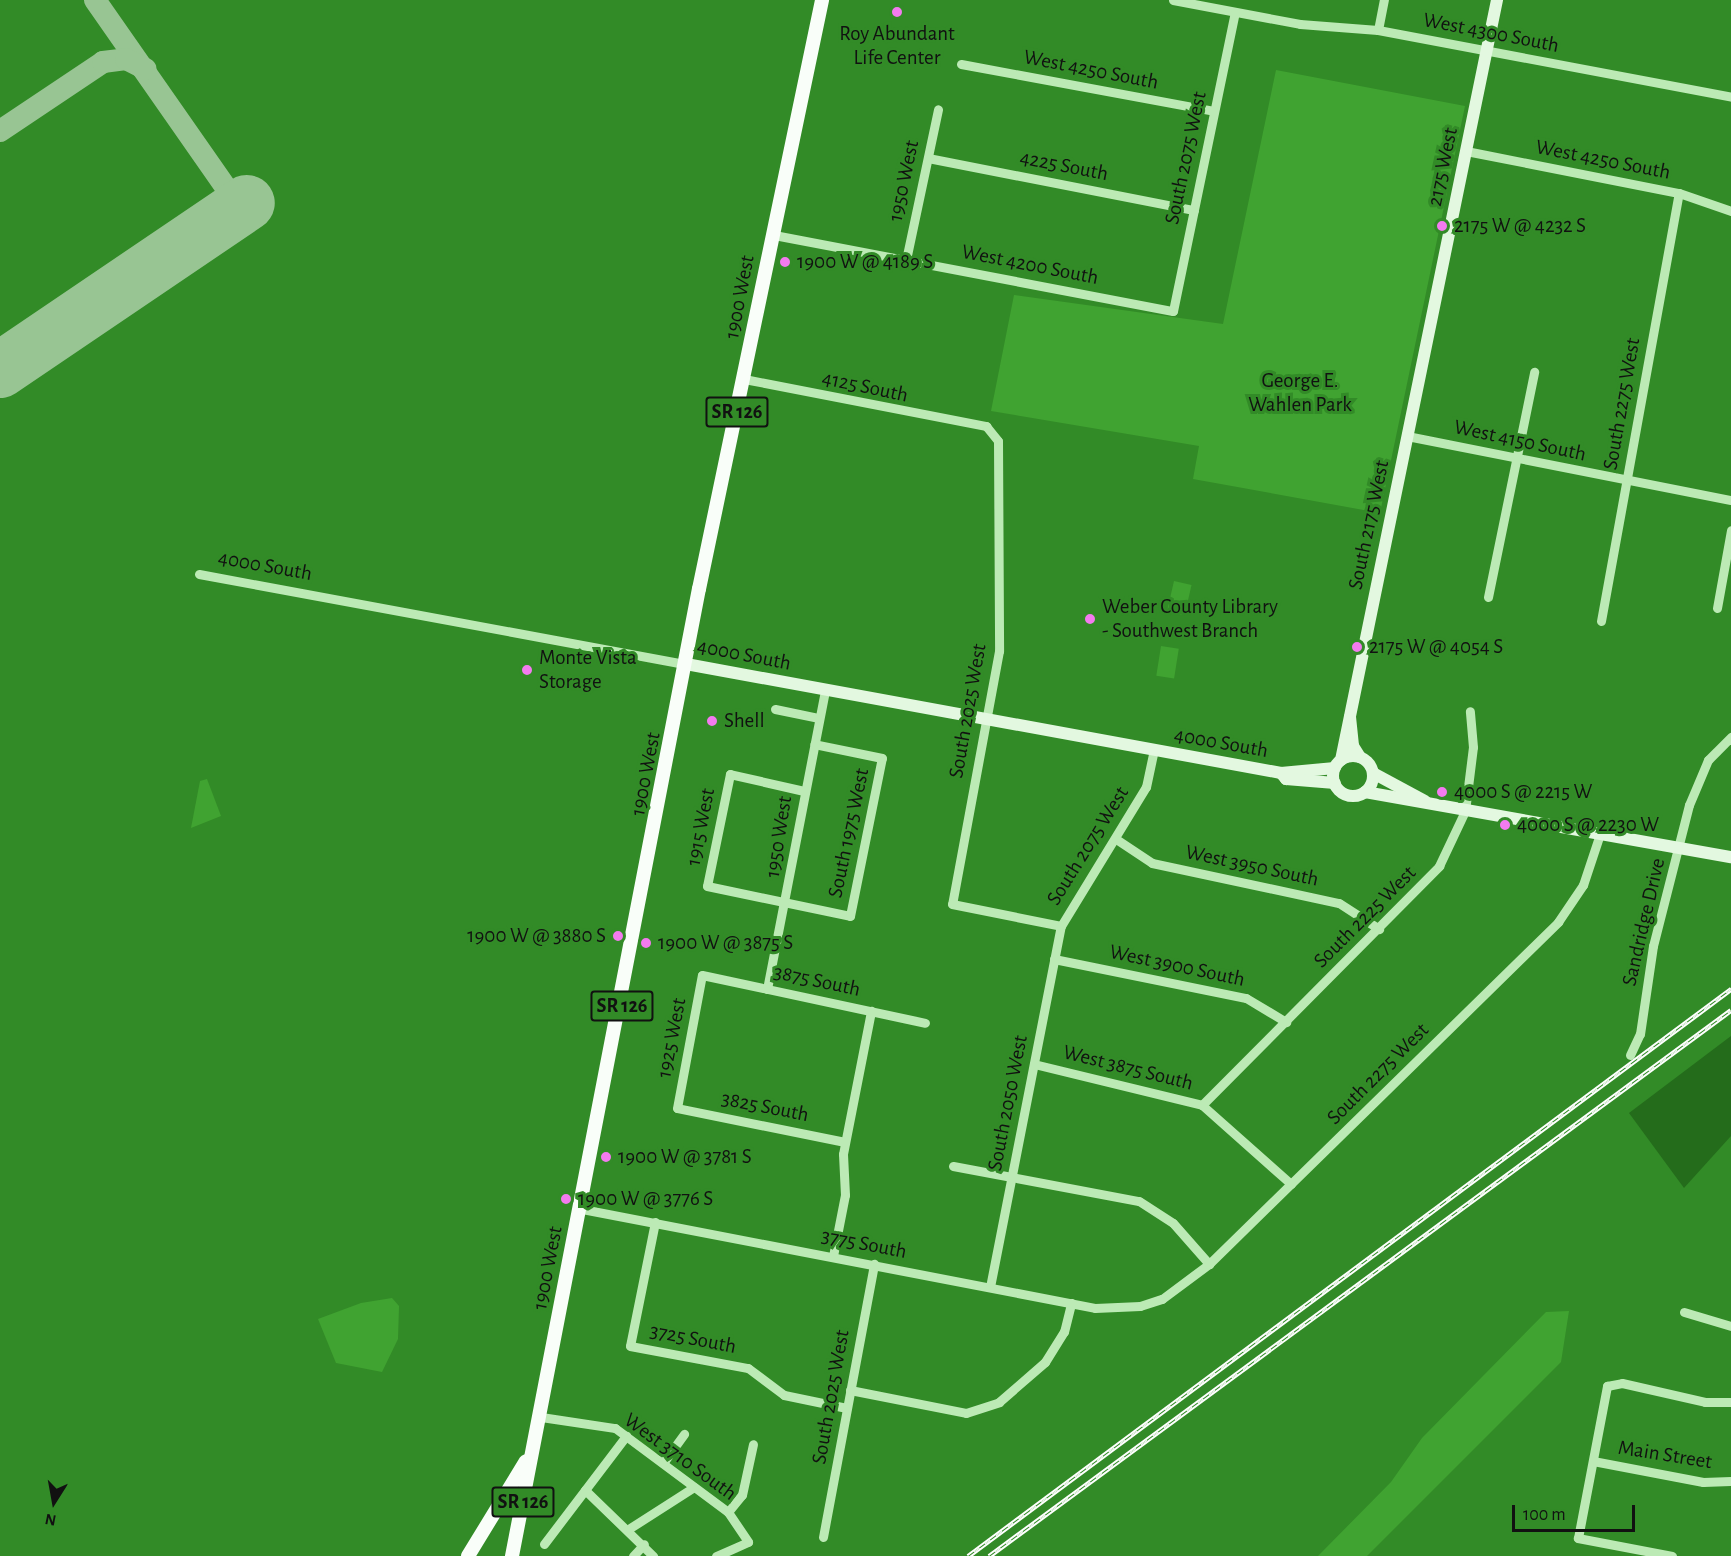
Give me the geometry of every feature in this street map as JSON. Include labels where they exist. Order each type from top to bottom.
[{"type":"main road","name":"1900 West","points":[[512,1556],[582,1209],[686,664],[822,0]]},
{"type":"main road","points":[[468,1556],[533,1448]]},
{"type":"street","name":"West 4300 South","points":[[1173,0],[1235,12],[1378,30],[1731,97]]},
{"type":"street","points":[[1378,30],[1384,0]]},
{"type":"street","name":"2175 West","points":[[1427,341],[1497,0]]},
{"type":"street","name":"South 2075 West","points":[[1173,311],[1235,12]]},
{"type":"street","name":"West 4250 South","points":[[961,64],[1214,111]]},
{"type":"street","name":"1950 West","points":[[906,261],[938,109]]},
{"type":"street","name":"West 4250 South","points":[[1466,151],[1679,194],[1731,211]]},
{"type":"street","name":"4225 South","points":[[928,158],[1194,210]]},
{"type":"street","name":"South 2275 West","points":[[1601,621],[1679,194]]},
{"type":"street","name":"West 4200 South","points":[[774,235],[1173,311]]},
{"type":"street","name":"South 2175 West","points":[[1338,764],[1350,717],[1427,341]]},
{"type":"street","points":[[1488,597],[1534,372]]},
{"type":"street","name":"4125 South","points":[[744,379],[980,425]]},
{"type":"street","name":"South 2025 West","points":[[980,425],[992,432],[1001,457],[999,651],[952,904],[1060,926]]},
{"type":"street","name":"West 4150 South","points":[[1407,436],[1731,500]]},
{"type":"street","points":[[1717,608],[1731,530]]},
{"type":"street","name":"4000 South","points":[[199,574],[1281,773],[1338,764]]},
{"type":"street","name":"1950 West","points":[[767,989],[786,901],[804,791],[825,690]]},
{"type":"street","points":[[775,710],[819,718]]},
{"type":"street","name":"South 2225 West","points":[[1202,1105],[1379,930],[1440,866],[1465,810],[1473,747],[1470,711]]},
{"type":"street","name":"South 2175 West","points":[[1350,717],[1353,746],[1360,757]]},
{"type":"street","name":"Sandridge Drive","points":[[1630,1055],[1640,1034],[1653,946],[1696,783],[1708,760],[1731,737]]},
{"type":"street","name":"South 1975 West","points":[[786,901],[850,916],[882,758],[814,744]]},
{"type":"street","name":"South 2075 West","points":[[1060,926],[1116,839],[1146,786],[1154,750]]},
{"type":"street","points":[[1425,801],[1372,773],[1360,757],[1338,764],[1335,783],[1350,795],[1365,792],[1425,801],[1465,810],[1601,831],[1731,857]]},
{"type":"street","name":"4000 South","points":[[1281,773],[1286,779],[1335,783]]},
{"type":"street","points":[[1365,792],[1372,773]]},
{"type":"street","name":"1915 West","points":[[786,901],[707,886],[730,774],[804,791]]},
{"type":"street","name":"South 2275 West","points":[[1140,1306],[1173,1293],[1209,1264],[1558,922],[1583,885],[1601,831]]},
{"type":"street","name":"West 3950 South","points":[[1116,839],[1152,863],[1339,903],[1379,930]]},
{"type":"street","name":"South 2050 West","points":[[990,1287],[1060,926]]},
{"type":"street","name":"West 3900 South","points":[[1054,959],[1246,998],[1286,1022]]},
{"type":"street","name":"3875 South","points":[[702,975],[925,1023]]},
{"type":"street","name":"1925 West","points":[[677,1108],[702,975]]},
{"type":"street","points":[[833,1256],[846,1195],[846,1142],[871,1011]]},
{"type":"street","name":"West 3875 South","points":[[1034,1064],[1202,1105],[1292,1184]]},
{"type":"street","name":"3825 South","points":[[677,1108],[846,1142]]},
{"type":"street","points":[[953,1167],[1139,1201],[1173,1223],[1209,1264]]},
{"type":"street","name":"3775 South","points":[[582,1209],[1071,1304],[1140,1306]]},
{"type":"street","name":"3725 South","points":[[655,1222],[630,1346],[748,1368],[784,1395],[847,1408]]},
{"type":"street","name":"South 2025 West","points":[[823,1537],[874,1264]]},
{"type":"street","points":[[850,1390],[966,1413],[999,1402],[1045,1362],[1064,1332],[1071,1304]]},
{"type":"street","points":[[1684,1312],[1731,1326]]},
{"type":"street","points":[[1672,1556],[1578,1538],[1607,1386],[1622,1383],[1705,1402],[1731,1402]]},
{"type":"street","name":"West 3710 South","points":[[541,1417],[615,1428],[728,1512],[748,1542],[716,1556]]},
{"type":"street","points":[[663,1463],[684,1434]]},
{"type":"street","points":[[544,1544],[626,1436]]},
{"type":"street","points":[[728,1512],[742,1495],[753,1444]]},
{"type":"street","name":"Main Street","points":[[1593,1461],[1703,1482],[1731,1481]]},
{"type":"street","points":[[630,1528],[694,1486]]},
{"type":"street","points":[[585,1490],[630,1528],[653,1556]]},
{"type":"street","points":[[633,1556],[644,1544]]},
{"type":"green space","name":"George E. Wahlen Park","points":[[1276,70],[1465,106],[1380,513],[1193,479],[1199,446],[991,411],[1014,295],[1223,324]]},
{"type":"green space","points":[[1174,581],[1192,585],[1185,615],[1167,611]]},
{"type":"green space","points":[[1161,646],[1179,649],[1174,678],[1156,676]]},
{"type":"green space","points":[[207,779],[221,816],[191,828],[200,781]]},
{"type":"green space","points":[[392,1298],[399,1306],[398,1339],[382,1372],[336,1363],[318,1319],[361,1303]]},
{"type":"green space","points":[[1569,1311],[1561,1362],[1367,1556],[1318,1556],[1391,1482],[1422,1438],[1546,1312]]},
{"type":"shaded area","points":[[1731,1036],[1731,1136],[1684,1188],[1629,1113]]},
{"type":"taxiway","points":[[95,0],[240,208]]},
{"type":"taxiway","points":[[0,131],[103,62],[126,59],[146,69]]},
{"type":"runway","points":[[0,370],[247,203]]},
{"type":"railway","points":[[968,1556],[1731,989]]},
{"type":"railway","points":[[989,1556],[1731,1010]]},
{"type":"place","name":"Roy Abundant Life Center","points":[[897,12]]},
{"type":"place","name":"2175 W @ 4232 S","points":[[1442,226]]},
{"type":"place","name":"1900 W @ 4189 S","points":[[785,262]]},
{"type":"place","name":"Weber County Library - Southwest Branch","points":[[1090,619]]},
{"type":"place","name":"2175 W @ 4054 S","points":[[1357,647]]},
{"type":"place","name":"Monte Vista Storage","points":[[527,670]]},
{"type":"place","name":"Shell","points":[[712,721]]},
{"type":"place","name":"4000 S @ 2215 W","points":[[1442,792]]},
{"type":"place","name":"4000 S @ 2230 W","points":[[1505,825]]},
{"type":"place","name":"1900 W @ 3880 S","points":[[618,936]]},
{"type":"place","name":"1900 W @ 3875 S","points":[[646,943]]},
{"type":"place","name":"1900 W @ 3781 S","points":[[606,1157]]},
{"type":"place","name":"1900 W @ 3776 S","points":[[566,1199]]}]
